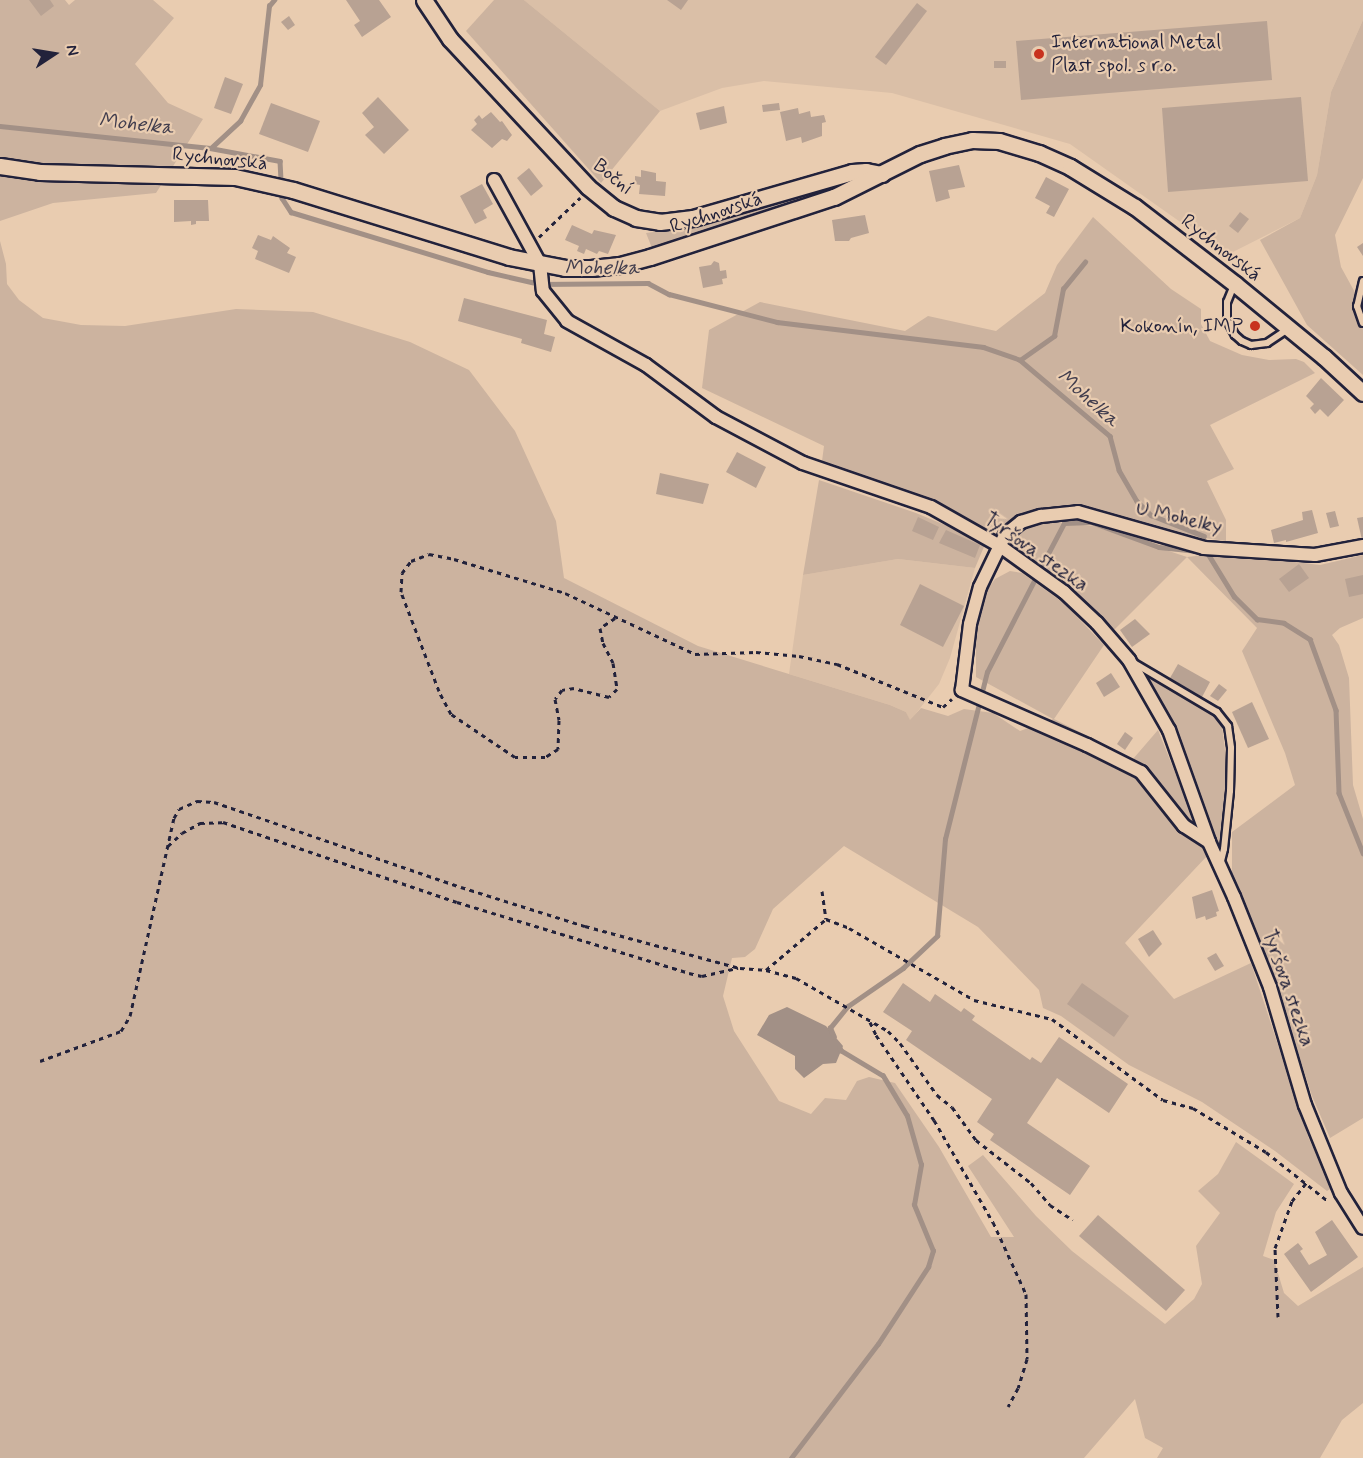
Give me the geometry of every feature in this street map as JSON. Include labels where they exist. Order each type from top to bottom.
[{"type":"street","name":"Boční","points":[[424,0],[450,39],[588,187],[614,208],[636,218],[660,222],[693,218],[852,172],[866,171],[882,174]]},
{"type":"street","name":"Rychnovská","points":[[0,166],[39,172],[235,177],[267,183],[509,257],[541,269],[620,265],[834,197],[920,154],[958,142],[986,140],[1011,144],[1071,167],[1105,187],[1235,284],[1363,393]]},
{"type":"street","name":"Tyršova stezka","points":[[494,180],[541,269],[543,291],[567,321],[646,365],[716,417],[803,464],[931,507],[1000,546],[1064,592],[1097,622],[1129,660],[1169,730],[1209,842],[1270,987],[1305,1105],[1341,1193],[1363,1228]]},
{"type":"street","name":"U Mohelky","points":[[962,690],[970,624],[980,587],[1005,535],[1021,522],[1041,516],[1078,512],[1204,548],[1315,555],[1363,546]]},
{"type":"street","points":[[962,690],[1088,745],[1141,772],[1184,826],[1209,842]]},
{"type":"lane","points":[[1363,281],[1357,297],[1358,314],[1363,323]]},
{"type":"lane","points":[[1235,284],[1229,293],[1226,312],[1230,327],[1242,340],[1251,345],[1267,343],[1288,328]]},
{"type":"lane","points":[[1129,660],[1217,712],[1227,726],[1231,748],[1230,791],[1220,866]]},
{"type":"path","points":[[530,246],[574,205],[588,187]]},
{"type":"path","points":[[615,618],[600,628],[603,643],[613,663],[617,689],[609,697],[574,688],[562,690],[555,699],[560,729],[558,749],[545,757],[515,757],[451,714],[439,690],[401,592],[402,573],[411,561],[429,554],[454,559],[565,593],[694,654],[756,652],[799,656],[837,664],[943,707],[962,690]]},
{"type":"path","points":[[40,1061],[121,1031],[130,1016],[174,818],[178,809],[197,801],[214,802],[461,888],[585,926],[740,968],[766,970],[796,978],[888,1031],[900,1043],[928,1084],[952,1107],[976,1140],[1031,1183],[1050,1205],[1073,1220]]},
{"type":"path","points":[[167,847],[182,833],[200,823],[223,822],[457,902],[688,973],[710,975],[740,968]]},
{"type":"path","points":[[822,891],[826,920]]},
{"type":"path","points":[[766,970],[826,920]]},
{"type":"path","points":[[826,920],[849,927],[974,1000],[1052,1019],[1163,1100],[1193,1108],[1266,1152],[1331,1204],[1350,1208]]},
{"type":"path","points":[[870,1022],[876,1035],[934,1120],[993,1222],[1026,1294],[1027,1359],[1018,1388],[1008,1407]]},
{"type":"path","points":[[1278,1317],[1275,1248],[1292,1201],[1306,1182]]},
{"type":"shaded area","points":[[0,0],[65,0],[69,5],[75,0],[153,0],[174,18],[135,64],[168,103],[203,119],[156,193],[53,203],[0,221]]},
{"type":"shaded area","points":[[494,0],[524,0],[660,111],[601,183],[466,31]]},
{"type":"shaded area","points":[[524,0],[1363,0],[1363,20],[1331,92],[1317,175],[1300,218],[1227,255],[1070,144],[892,93],[764,81],[722,88],[660,111]]},
{"type":"shaded area","points":[[1363,20],[1363,178],[1335,235],[1341,267],[1363,307],[1363,375],[1307,325],[1260,240],[1300,218],[1317,175],[1331,92]]},
{"type":"shaded area","points":[[835,183],[837,188],[652,248],[646,233],[695,226]]},
{"type":"shaded area","points":[[1093,217],[1171,289],[1201,309],[1201,324],[1210,341],[1242,355],[1269,360],[1296,359],[1304,362],[1315,373],[1210,425],[1234,469],[1207,481],[1226,520],[1226,541],[1176,534],[1094,508],[1076,507],[1042,507],[1012,519],[992,532],[938,503],[822,461],[824,446],[702,388],[709,330],[760,302],[905,331],[928,316],[996,331],[1045,293],[1057,265]]},
{"type":"shaded area","points":[[0,241],[6,264],[7,284],[19,300],[43,318],[81,325],[125,326],[236,309],[313,312],[410,342],[469,370],[515,431],[556,521],[564,578],[698,646],[890,705],[906,712],[910,720],[921,708],[948,716],[964,709],[993,713],[1020,731],[1053,719],[976,677],[976,622],[986,592],[995,579],[1010,571],[1022,573],[1065,604],[1104,645],[1054,719],[1133,759],[1158,730],[1208,855],[1125,943],[1174,999],[1251,963],[1309,1139],[1332,1188],[1327,1191],[1275,1151],[1202,1102],[1129,1065],[1061,1016],[1043,1008],[1039,990],[978,927],[844,846],[773,909],[755,949],[745,957],[732,958],[723,996],[734,1031],[779,1101],[811,1114],[825,1098],[846,1100],[857,1081],[869,1077],[895,1083],[939,1147],[991,1237],[1014,1237],[968,1166],[983,1155],[1036,1216],[1072,1251],[1165,1324],[1194,1299],[1202,1284],[1196,1246],[1220,1213],[1198,1191],[1218,1174],[1236,1142],[1294,1184],[1276,1212],[1263,1256],[1274,1260],[1284,1293],[1298,1306],[1363,1267],[1363,1403],[1342,1420],[1320,1458],[1157,1458],[1163,1448],[1145,1438],[1135,1399],[1084,1458],[0,1458]]},
{"type":"shaded area","points":[[819,480],[916,513],[986,542],[975,568],[898,559],[803,575]]},
{"type":"shaded area","points":[[1049,522],[1093,526],[1187,557],[1114,630],[1049,571],[1008,546],[1013,535],[1021,528]]},
{"type":"shaded area","points":[[1221,553],[1320,565],[1363,555],[1363,618],[1340,628],[1332,635],[1339,645],[1349,678],[1353,785],[1363,819],[1363,1118],[1330,1138],[1312,1096],[1278,990],[1232,877],[1232,832],[1295,785],[1285,753],[1242,651],[1257,628],[1187,557]]},
{"type":"shaded area","points":[[898,559],[975,568],[950,658],[939,684],[910,721],[906,712],[890,705],[789,674],[803,575]]},
{"type":"shaded area","points":[[1144,675],[1197,705],[1217,718],[1222,725],[1226,759],[1224,820],[1219,850]]},
{"type":"shaded area","points":[[787,1007],[826,1026],[843,1046],[836,1063],[823,1064],[804,1078],[795,1069],[795,1056],[757,1035],[769,1015]]},
{"type":"building","points":[[29,0],[50,0],[54,6],[41,16]]},
{"type":"building","points":[[346,0],[379,0],[391,17],[362,37],[354,25],[360,21]]},
{"type":"building","points":[[667,0],[688,0],[681,10]]},
{"type":"building","points":[[917,3],[927,11],[886,65],[875,57]]},
{"type":"building","points":[[289,16],[295,25],[288,30],[281,22]]},
{"type":"building","points":[[1267,21],[1272,80],[1021,100],[1016,41]]},
{"type":"building","points":[[994,61],[1006,61],[1006,68],[994,68]]},
{"type":"building","points":[[225,77],[243,84],[231,114],[214,108]]},
{"type":"building","points":[[378,97],[409,130],[384,154],[365,135],[374,127],[362,113]]},
{"type":"building","points":[[1301,97],[1308,181],[1168,192],[1162,108]]},
{"type":"building","points":[[271,103],[320,121],[308,152],[259,134]]},
{"type":"building","points":[[779,103],[780,110],[763,112],[762,105]]},
{"type":"building","points":[[724,106],[727,123],[700,130],[696,113]]},
{"type":"building","points":[[798,108],[799,114],[810,111],[811,117],[824,115],[826,122],[822,123],[822,136],[802,143],[801,137],[786,141],[780,112]]},
{"type":"building","points":[[491,112],[500,122],[502,121],[512,135],[507,141],[502,139],[492,148],[471,130],[477,124],[474,120],[479,115],[482,119]]},
{"type":"building","points":[[959,165],[965,187],[948,190],[950,198],[936,202],[929,171]]},
{"type":"building","points":[[529,168],[543,186],[531,196],[517,178]]},
{"type":"building","points":[[641,170],[656,173],[656,181],[666,182],[665,196],[639,194],[640,185],[635,184],[635,176],[641,177]]},
{"type":"building","points":[[1046,177],[1069,189],[1054,217],[1046,213],[1050,206],[1035,198]]},
{"type":"building","points":[[482,184],[493,204],[483,210],[487,218],[475,224],[460,196]]},
{"type":"building","points":[[174,200],[208,200],[209,221],[196,221],[196,224],[191,225],[191,221],[174,222]]},
{"type":"building","points":[[1240,212],[1249,219],[1238,233],[1229,226]]},
{"type":"building","points":[[865,215],[869,233],[851,238],[849,241],[835,241],[832,220]]},
{"type":"building","points":[[572,225],[592,234],[594,230],[616,235],[608,254],[599,251],[597,254],[586,249],[584,254],[577,251],[579,246],[565,240]]},
{"type":"building","points":[[258,235],[271,240],[273,236],[290,248],[287,253],[296,257],[289,273],[255,259],[258,251],[252,248]]},
{"type":"building","points":[[1363,243],[1363,256],[1357,247]]},
{"type":"building","points":[[714,261],[719,263],[720,271],[726,270],[727,278],[722,279],[723,284],[703,288],[699,267],[711,265]]},
{"type":"building","points":[[464,298],[547,320],[544,334],[555,337],[551,352],[521,343],[522,339],[458,321]]},
{"type":"building","points":[[1321,378],[1344,400],[1328,417],[1320,409],[1315,414],[1310,408],[1314,404],[1306,396]]},
{"type":"building","points":[[737,452],[766,467],[756,488],[726,472]]},
{"type":"building","points":[[660,473],[709,484],[703,504],[656,494]]},
{"type":"building","points":[[1312,510],[1318,533],[1274,543],[1271,530],[1303,520],[1302,512]]},
{"type":"building","points":[[1335,511],[1339,526],[1330,528],[1326,513]]},
{"type":"building","points":[[918,517],[939,527],[933,540],[912,531]]},
{"type":"building","points":[[1363,517],[1363,540],[1362,540],[1357,518]]},
{"type":"building","points":[[946,530],[980,545],[975,558],[939,543]]},
{"type":"building","points":[[1299,564],[1309,578],[1289,592],[1279,579]]},
{"type":"building","points":[[1363,575],[1363,594],[1349,597],[1345,579]]},
{"type":"building","points":[[920,584],[964,606],[943,647],[900,625]]},
{"type":"building","points":[[1135,619],[1150,634],[1132,647],[1120,630]]},
{"type":"building","points":[[1178,664],[1210,682],[1202,697],[1170,678]]},
{"type":"building","points":[[1111,673],[1120,687],[1104,697],[1096,683]]},
{"type":"building","points":[[1219,684],[1227,690],[1218,701],[1210,696]]},
{"type":"building","points":[[1252,702],[1269,739],[1248,748],[1232,712]]},
{"type":"building","points":[[1125,732],[1133,738],[1125,750],[1117,744]]},
{"type":"building","points":[[1212,890],[1219,911],[1216,912],[1217,916],[1206,920],[1205,916],[1196,919],[1192,897]]},
{"type":"building","points":[[1153,930],[1162,944],[1149,957],[1138,939]]},
{"type":"building","points":[[1216,953],[1224,966],[1215,971],[1207,958]]},
{"type":"building","points":[[903,983],[930,1002],[935,994],[961,1012],[964,1008],[975,1016],[972,1020],[1030,1060],[1032,1057],[1041,1063],[1059,1037],[1128,1084],[1109,1113],[1057,1078],[1027,1123],[1090,1166],[1070,1195],[990,1140],[994,1134],[977,1122],[992,1099],[906,1040],[912,1031],[883,1012]]},
{"type":"building","points":[[1082,983],[1129,1016],[1114,1037],[1067,1004]]},
{"type":"building","points":[[1098,1215],[1185,1290],[1166,1311],[1079,1236]]},
{"type":"building","points":[[1332,1220],[1358,1257],[1311,1292],[1284,1254],[1298,1243],[1309,1265],[1327,1255],[1315,1232]]},
{"type":"waterway","points":[[211,148],[240,121],[260,85],[269,6],[274,0]]},
{"type":"waterway","name":"Mohelka","points":[[0,126],[210,148],[280,161],[282,198],[291,212],[488,272],[540,284],[648,283],[669,294],[777,322],[983,347],[1020,360],[1110,436],[1119,470],[1137,501],[1151,515],[1204,536]]},
{"type":"waterway","points":[[1020,360],[1054,336],[1063,289],[1085,262]]},
{"type":"waterway","points":[[1040,569],[1064,523],[1091,522],[1159,547],[1195,551]]},
{"type":"waterway","name":"Mohelka","points":[[1207,552],[1234,596],[1257,619],[1284,623],[1310,639],[1336,710],[1339,793],[1363,853]]},
{"type":"waterway","points":[[834,1037],[830,1028],[848,1006],[903,968],[937,936],[945,839],[987,672],[1035,579]]},
{"type":"waterway","points":[[791,1458],[878,1344],[928,1267],[933,1251],[914,1205],[921,1165],[907,1116],[883,1076],[841,1051],[839,1047]]},
{"type":"place","name":"International Metal Plast spol. s r.o.","points":[[1039,54]]},
{"type":"place","name":"Kokonín, IMP","points":[[1255,326]]}]
